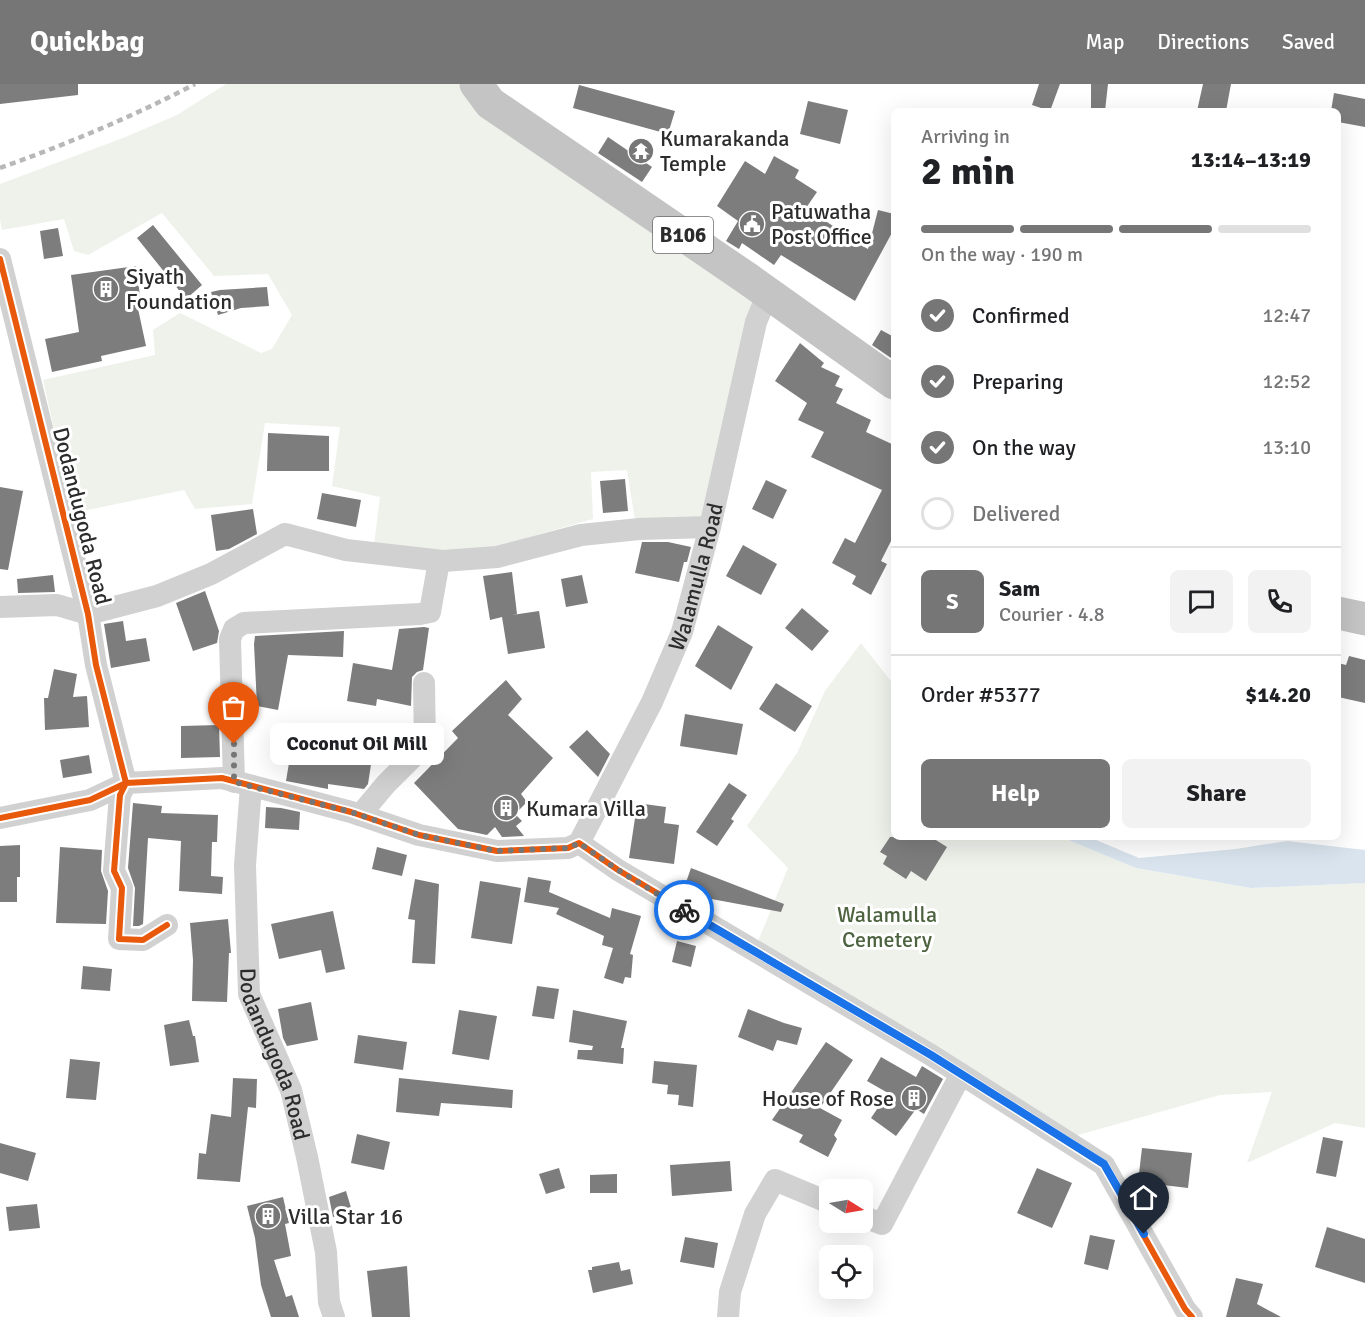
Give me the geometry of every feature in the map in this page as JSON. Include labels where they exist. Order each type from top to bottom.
[{"type":"main road","name":"B106","points":[[476,84],[490,103],[768,293],[891,381]]},
{"type":"main road","points":[[1341,614],[1365,619]]},
{"type":"street","name":"Dodandugoda Road","points":[[0,259],[88,614],[96,665],[126,783]]},
{"type":"street","name":"Walamulla Road","points":[[579,843],[652,702],[682,632],[711,527],[756,322],[768,293]]},
{"type":"street","points":[[0,607],[57,605],[88,614],[157,596],[211,573],[285,534],[346,550],[439,561],[497,556],[582,535],[639,529],[711,527]]},
{"type":"street","name":"Dodandugoda Road","points":[[334,1317],[329,1302],[326,1252],[291,1090],[249,993],[242,784],[230,639],[234,629],[244,623],[430,612],[439,561]]},
{"type":"street","points":[[360,815],[386,784],[425,745],[424,683]]},
{"type":"street","points":[[0,818],[90,800],[126,783],[222,778],[360,815],[419,835],[497,851],[568,848],[579,843],[618,870],[961,1074],[1104,1164],[1185,1309],[1192,1317]]},
{"type":"street","points":[[126,783],[120,795],[114,871],[122,888],[118,939],[143,940],[167,925]]},
{"type":"street","points":[[873,1220],[882,1224],[961,1074]]},
{"type":"street","points":[[728,1317],[730,1292],[754,1214],[774,1180],[819,1198]]},
{"type":"green space","points":[[226,84],[459,84],[490,122],[756,304],[707,517],[635,520],[627,470],[591,472],[593,519],[498,546],[438,553],[374,545],[380,497],[332,486],[340,427],[265,423],[252,504],[195,509],[184,490],[73,513],[43,380],[155,355],[153,330],[180,313],[261,353],[272,349],[292,315],[268,274],[214,276],[162,213],[88,255],[74,251],[64,219],[2,230],[0,184],[123,138],[177,115]]},
{"type":"green space","name":"Walamulla Cemetery","points":[[861,643],[891,681],[891,840],[1068,840],[1136,868],[1251,888],[1365,883],[1365,1128],[1335,1123],[1247,1163],[1272,1092],[1220,1095],[1064,1139],[754,951],[788,868],[747,826],[797,753],[825,691]]},
{"type":"shaded area","points":[[1068,840],[1096,840],[1139,858],[1236,849],[1287,841],[1365,850],[1365,883],[1251,888],[1136,868]]},
{"type":"building","points":[[0,84],[78,84],[78,95],[0,104]]},
{"type":"building","points":[[1039,84],[1060,84],[1051,108],[1032,105]]},
{"type":"building","points":[[1091,84],[1108,84],[1105,108],[1091,108]]},
{"type":"building","points":[[1203,84],[1231,84],[1227,108],[1198,108]]},
{"type":"building","points":[[579,85],[675,111],[668,134],[573,108]]},
{"type":"building","points":[[1334,93],[1365,99],[1365,127],[1341,123],[1341,108],[1332,108]]},
{"type":"building","points":[[808,101],[848,110],[840,144],[800,134]]},
{"type":"building","points":[[608,137],[652,167],[642,182],[598,153]]},
{"type":"building","points":[[774,156],[799,170],[795,178],[817,192],[806,208],[833,226],[831,229],[868,249],[878,210],[891,213],[891,235],[855,301],[781,255],[774,265],[742,243],[739,249],[726,241],[738,221],[717,206],[745,161],[765,174]]},
{"type":"building","points":[[153,225],[202,285],[186,299],[137,238]]},
{"type":"building","points":[[58,228],[63,256],[44,259],[40,231]]},
{"type":"building","points":[[136,266],[141,303],[137,304],[146,346],[101,356],[102,361],[52,372],[45,339],[79,332],[71,275]]},
{"type":"building","points":[[267,287],[269,306],[241,308],[218,315],[211,292]]},
{"type":"building","points":[[881,330],[891,335],[891,358],[872,345]]},
{"type":"building","points":[[800,343],[824,363],[821,367],[840,376],[835,386],[843,389],[836,403],[871,420],[866,432],[891,444],[891,541],[881,561],[887,564],[871,595],[852,584],[856,576],[832,563],[845,538],[855,543],[882,490],[811,457],[824,432],[798,420],[807,403],[775,381]]},
{"type":"building","points":[[268,433],[329,436],[329,471],[267,471]]},
{"type":"building","points":[[625,479],[628,511],[603,513],[600,481]]},
{"type":"building","points":[[766,480],[787,490],[773,519],[752,509]]},
{"type":"building","points":[[0,487],[23,491],[8,570],[0,569]]},
{"type":"building","points":[[322,493],[361,500],[356,527],[317,519]]},
{"type":"building","points":[[253,509],[257,534],[229,549],[216,551],[211,515]]},
{"type":"building","points":[[642,542],[668,542],[691,547],[679,582],[635,573]]},
{"type":"building","points":[[743,545],[777,564],[761,595],[726,576]]},
{"type":"building","points":[[512,572],[517,614],[512,615],[539,611],[545,648],[508,654],[502,617],[490,620],[483,576]]},
{"type":"building","points":[[53,575],[55,592],[18,593],[17,579]]},
{"type":"building","points":[[582,575],[588,603],[566,607],[561,579]]},
{"type":"building","points":[[205,591],[219,631],[217,643],[193,651],[176,603]]},
{"type":"building","points":[[802,608],[829,631],[812,651],[785,628]]},
{"type":"building","points":[[123,621],[126,641],[146,638],[150,661],[111,668],[104,624]]},
{"type":"building","points":[[718,625],[753,647],[731,690],[695,666]]},
{"type":"building","points":[[429,628],[423,670],[412,677],[411,706],[377,699],[376,706],[347,701],[353,663],[392,670],[399,629]]},
{"type":"building","points":[[344,631],[343,657],[288,655],[278,710],[257,706],[255,636]]},
{"type":"building","points":[[1349,656],[1365,660],[1365,703],[1341,698],[1341,664],[1346,665]]},
{"type":"building","points":[[54,669],[77,674],[73,697],[87,696],[89,727],[45,730],[44,698],[48,698]]},
{"type":"building","points":[[506,680],[522,699],[508,715],[553,758],[521,794],[527,802],[515,814],[522,821],[516,826],[524,836],[502,837],[495,827],[487,835],[458,829],[414,783],[458,738],[452,731]]},
{"type":"building","points":[[776,683],[812,706],[795,732],[759,709]]},
{"type":"building","points":[[685,714],[743,724],[737,755],[680,746]]},
{"type":"building","points":[[219,725],[220,757],[181,758],[181,726]]},
{"type":"building","points":[[587,730],[610,754],[598,777],[569,747]]},
{"type":"building","points":[[340,740],[374,745],[368,784],[364,789],[328,784],[328,789],[286,781],[292,745],[338,754]]},
{"type":"building","points":[[89,755],[92,773],[63,778],[60,760]]},
{"type":"building","points":[[729,783],[747,795],[731,819],[734,821],[717,846],[696,832]]},
{"type":"building","points":[[133,803],[162,806],[161,813],[218,815],[217,842],[212,842],[211,876],[223,877],[222,894],[179,891],[181,841],[148,838],[143,924],[133,926],[135,888],[128,868]]},
{"type":"building","points":[[644,804],[666,807],[664,823],[679,825],[674,864],[629,858],[635,818],[642,819]]},
{"type":"building","points":[[266,807],[300,812],[299,830],[265,828]]},
{"type":"building","points":[[890,837],[891,840],[936,840],[947,847],[926,881],[911,871],[906,879],[883,864],[887,856],[880,852]]},
{"type":"building","points":[[20,845],[17,902],[0,902],[0,846]]},
{"type":"building","points":[[60,847],[102,850],[101,871],[108,891],[106,924],[56,923]]},
{"type":"building","points":[[377,847],[407,855],[402,876],[372,869]]},
{"type":"building","points":[[691,868],[784,904],[781,912],[706,898],[705,900],[683,891]]},
{"type":"building","points":[[528,877],[551,881],[549,892],[610,918],[612,908],[641,916],[630,954],[633,955],[631,978],[625,977],[623,984],[604,978],[613,948],[602,945],[604,936],[556,914],[559,908],[524,902]]},
{"type":"building","points":[[415,879],[439,884],[435,964],[412,963],[415,920],[408,919]]},
{"type":"building","points":[[480,881],[521,888],[512,944],[471,938]]},
{"type":"building","points":[[333,911],[345,969],[326,973],[321,950],[279,959],[271,924]]},
{"type":"building","points":[[228,919],[231,953],[229,953],[227,1002],[192,1001],[193,960],[190,923]]},
{"type":"building","points":[[677,941],[696,946],[691,967],[672,962]]},
{"type":"building","points":[[83,966],[112,969],[110,991],[81,989]]},
{"type":"building","points":[[537,986],[559,989],[554,1019],[532,1016]]},
{"type":"building","points":[[311,1002],[318,1040],[287,1046],[283,1038],[278,1009]]},
{"type":"building","points":[[748,1009],[802,1028],[797,1045],[777,1040],[773,1051],[738,1037]]},
{"type":"building","points":[[459,1010],[497,1016],[489,1060],[452,1054]]},
{"type":"building","points":[[573,1010],[627,1021],[621,1048],[624,1048],[623,1064],[577,1059],[578,1050],[592,1050],[593,1046],[569,1042]]},
{"type":"building","points":[[189,1020],[193,1036],[195,1036],[199,1062],[170,1066],[164,1025]]},
{"type":"building","points":[[358,1035],[407,1042],[403,1070],[354,1063]]},
{"type":"building","points":[[826,1042],[853,1060],[820,1108],[842,1120],[834,1135],[837,1139],[828,1157],[799,1142],[803,1135],[772,1120]]},
{"type":"building","name":"House of Rose","points":[[881,1057],[916,1077],[922,1066],[943,1079],[924,1114],[916,1109],[896,1136],[871,1118],[888,1093],[867,1081]]},
{"type":"building","points":[[70,1059],[100,1062],[96,1100],[66,1098]]},
{"type":"building","points":[[654,1061],[697,1065],[693,1107],[678,1105],[679,1095],[667,1094],[668,1085],[652,1083]]},
{"type":"building","points":[[233,1078],[257,1079],[256,1108],[248,1107],[240,1182],[197,1179],[199,1153],[206,1154],[211,1114],[231,1117]]},
{"type":"building","points":[[399,1078],[513,1090],[512,1108],[441,1103],[439,1116],[396,1112]]},
{"type":"building","points":[[357,1134],[390,1142],[384,1170],[351,1163]]},
{"type":"building","points":[[1323,1137],[1343,1141],[1336,1177],[1316,1173]]},
{"type":"building","points":[[0,1143],[36,1153],[28,1181],[0,1173]]},
{"type":"building","points":[[1142,1148],[1192,1153],[1188,1188],[1138,1182]]},
{"type":"building","points":[[730,1161],[732,1191],[672,1196],[670,1165]]},
{"type":"building","points":[[559,1168],[565,1188],[546,1194],[539,1174]]},
{"type":"building","points":[[1037,1168],[1072,1183],[1052,1228],[1017,1213]]},
{"type":"building","points":[[617,1174],[617,1193],[590,1193],[590,1175]]},
{"type":"building","points":[[346,1191],[352,1211],[333,1217],[329,1197]]},
{"type":"building","points":[[283,1197],[289,1223],[285,1224],[291,1256],[274,1260],[286,1297],[292,1295],[299,1317],[271,1317],[261,1285],[255,1238],[247,1206]]},
{"type":"building","points":[[37,1204],[40,1228],[9,1231],[6,1207]]},
{"type":"building","points":[[1327,1227],[1365,1239],[1365,1283],[1315,1267]]},
{"type":"building","points":[[1090,1235],[1115,1240],[1108,1270],[1084,1264]]},
{"type":"building","points":[[685,1237],[718,1243],[714,1268],[680,1262]]},
{"type":"building","points":[[619,1262],[621,1271],[630,1269],[633,1284],[593,1293],[588,1270],[592,1270],[592,1267]]},
{"type":"building","points":[[407,1266],[410,1317],[372,1317],[367,1271]]},
{"type":"building","points":[[1236,1278],[1263,1284],[1257,1304],[1281,1317],[1226,1317]]},
{"type":"railway","points":[[0,168],[99,129],[195,84]]},
{"type":"cycle path","points":[[0,259],[88,614],[96,665],[126,783],[120,795],[114,871],[122,888],[119,939],[143,940],[167,925]]},
{"type":"cycle path","points":[[0,818],[90,800],[126,783],[222,778],[351,812],[419,835],[497,851],[568,848],[579,843],[618,870],[931,1055],[1104,1165],[1185,1309],[1192,1317]]},
{"type":"way so far","points":[[234,744],[234,782],[351,812],[419,835],[497,851],[568,848],[579,843],[684,910]]},
{"type":"place","name":"Kumarakanda Temple","points":[[641,151]]},
{"type":"place","name":"Patuwatha Post Office","points":[[752,224]]},
{"type":"place","name":"Siyath Foundation","points":[[106,289]]},
{"type":"place","name":"Coconut Oil Mill","points":[[234,744]]},
{"type":"place","name":"Kumara Villa","points":[[506,808]]},
{"type":"place","name":"House of Rose","points":[[914,1098]]},
{"type":"place","name":"Villa Star 16","points":[[268,1216]]},
{"type":"route","points":[[684,910],[931,1055],[1104,1164],[1144,1234]]}]
